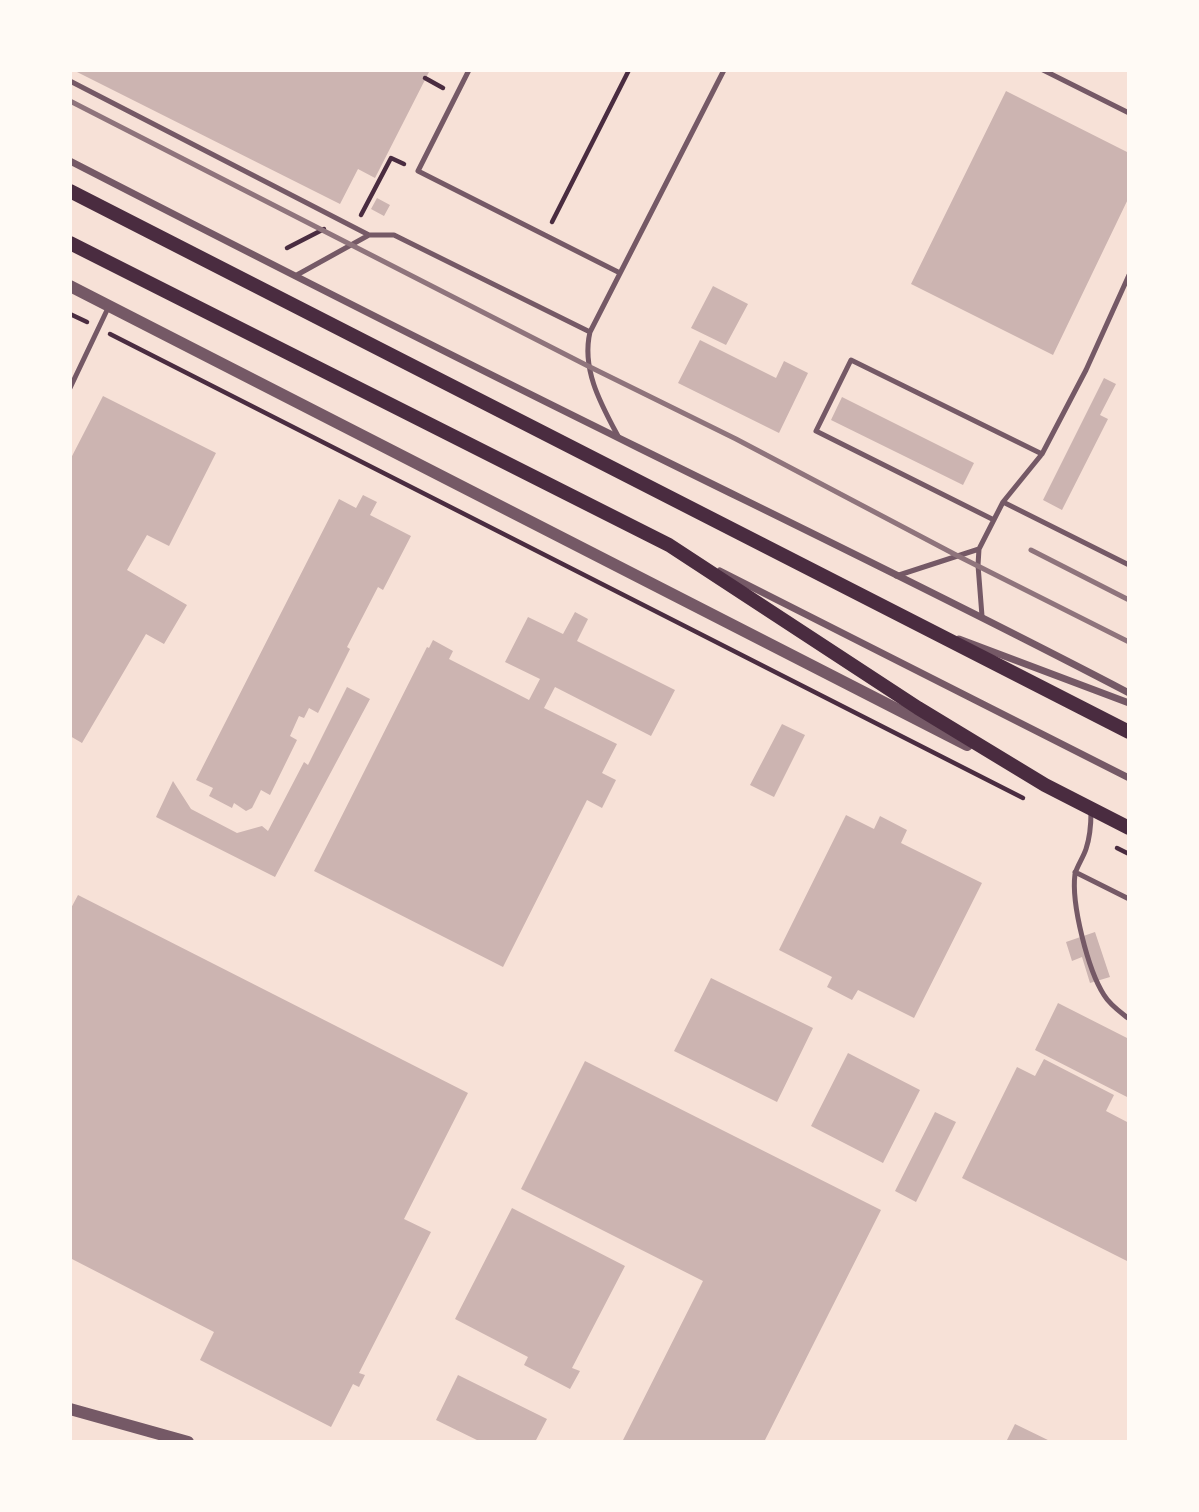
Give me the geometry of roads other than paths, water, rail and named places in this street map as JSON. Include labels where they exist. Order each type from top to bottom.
[{"type":"main road","points":[[70,191],[1129,732]]},
{"type":"main road","points":[[70,243],[669,545],[884,686],[1045,785],[1129,828]]},
{"type":"street","points":[[70,161],[619,438],[982,616],[1129,693]]},
{"type":"street","points":[[70,286],[1045,785]]},
{"type":"street","points":[[669,545],[1129,778]]},
{"type":"street","points":[[911,620],[1129,703]]},
{"type":"street","points":[[70,1409],[188,1442]]},
{"type":"lane","points":[[469,70],[418,171],[621,273]]},
{"type":"lane","points":[[619,438],[603,408],[588,366],[590,332],[724,70]]},
{"type":"lane","points":[[1043,70],[1129,113]]},
{"type":"lane","points":[[70,81],[369,235],[394,235],[590,332]]},
{"type":"lane","points":[[295,276],[369,235]]},
{"type":"lane","points":[[982,616],[979,549],[1003,502],[1042,454],[1086,370],[1129,275]]},
{"type":"lane","points":[[70,388],[109,306]]},
{"type":"lane","points":[[994,520],[816,430],[851,360],[1042,454]]},
{"type":"lane","points":[[1003,502],[1127,563],[1129,553]]},
{"type":"lane","points":[[896,576],[979,549]]},
{"type":"lane","points":[[1091,808],[1086,850],[1075,872],[1074,901],[1077,919],[1097,981],[1110,1003],[1128,1018]]},
{"type":"lane","points":[[1075,872],[1129,899]]},
{"type":"railway","points":[[70,101],[1129,642]]},
{"type":"railway","points":[[1031,550],[1129,600]]}]
